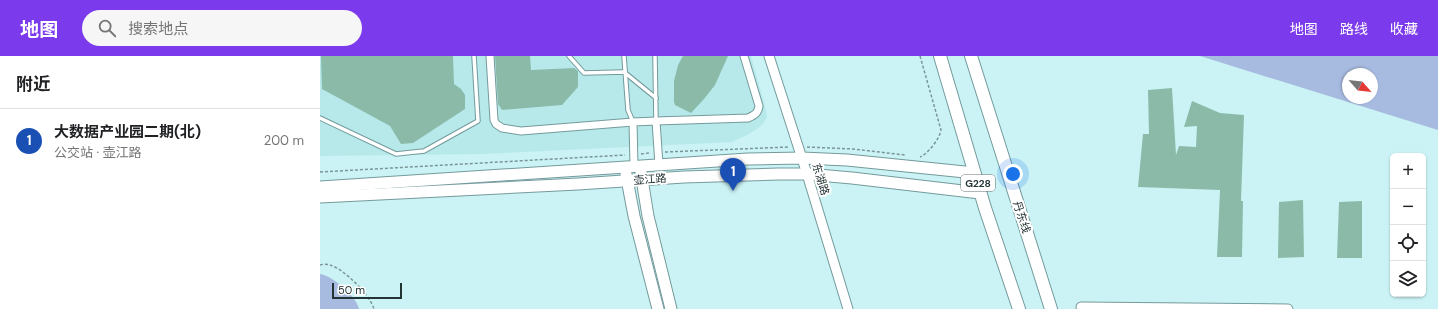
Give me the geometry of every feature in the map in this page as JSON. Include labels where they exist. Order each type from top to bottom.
[{"type":"highway","name":"G228","points":[[940,56],[980,192],[1018,309]]},
{"type":"highway","name":"丹东线","points":[[971,56],[1051,309]]},
{"type":"main road","name":"壶江路","points":[[320,187],[748,159],[802,158],[975,173]]},
{"type":"main road","points":[[633,167],[642,180],[648,216],[671,309]]},
{"type":"main road","points":[[633,167],[627,181],[658,309]]},
{"type":"main road","name":"壶江路","points":[[320,197],[684,177],[808,174],[980,192]]},
{"type":"street","points":[[490,56],[494,120],[496,124],[502,128],[521,131],[633,122],[748,118],[754,116],[758,111],[759,106],[744,56]]},
{"type":"street","name":"东湖路","points":[[769,56],[808,174],[848,309]]},
{"type":"street","points":[[656,121],[659,165]]},
{"type":"street","points":[[633,122],[633,167]]},
{"type":"street","points":[[1081,307],[1288,309]]},
{"type":"lane","points":[[320,118],[396,154],[424,151],[478,120],[474,56]]},
{"type":"lane","points":[[569,56],[584,73],[624,72],[656,98]]},
{"type":"lane","points":[[624,56],[628,110],[633,122]]},
{"type":"lane","points":[[655,56],[656,121]]},
{"type":"path","points":[[919,157],[924,156],[938,139],[941,130],[920,56]]},
{"type":"path","points":[[320,172],[745,148],[798,147],[853,149],[906,155]]},
{"type":"path","points":[[320,264],[329,264],[346,273],[372,302],[374,309]]},
{"type":"shaded area","points":[[320,56],[751,56],[767,117],[763,124],[757,129],[732,142],[483,154],[320,156]]},
{"type":"shaded area","points":[[1200,56],[1438,56],[1438,130],[1354,104],[1378,104],[1378,68],[1342,68],[1342,100]]},
{"type":"shaded area","points":[[320,274],[331,278],[343,287],[353,298],[359,309],[320,309]]},
{"type":"building","points":[[321,56],[453,56],[454,84],[461,89],[465,95],[465,109],[413,143],[401,144],[390,126],[322,89]]},
{"type":"building","points":[[495,56],[530,56],[531,70],[574,68],[578,71],[578,87],[562,105],[502,110],[498,104]]},
{"type":"building","points":[[683,56],[728,56],[715,85],[691,113],[675,105],[674,102],[674,81],[678,65]]},
{"type":"building","points":[[1172,88],[1176,155],[1179,146],[1196,147],[1197,126],[1184,127],[1192,101],[1220,113],[1244,115],[1241,201],[1243,201],[1242,257],[1217,257],[1220,190],[1138,187],[1143,134],[1149,134],[1148,90]]},
{"type":"building","points":[[1303,200],[1304,257],[1278,258],[1279,202]]},
{"type":"building","points":[[1362,201],[1362,258],[1337,258],[1339,202]]},
{"type":"place","name":"大数据产业园二期(北)","points":[[733,191]]}]
